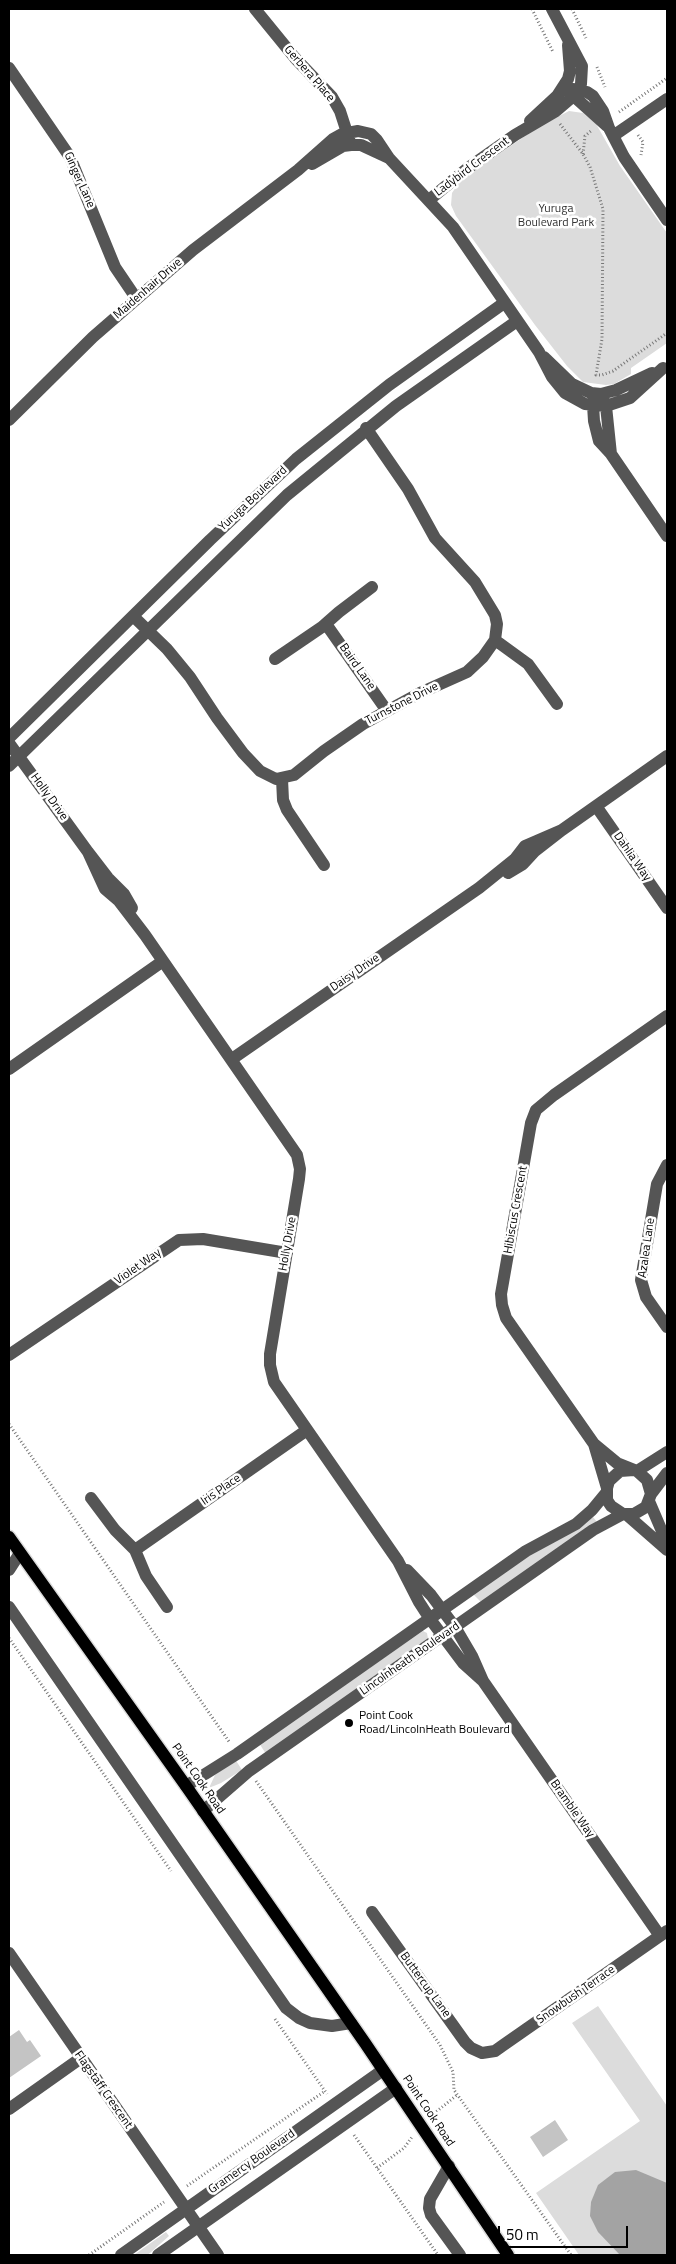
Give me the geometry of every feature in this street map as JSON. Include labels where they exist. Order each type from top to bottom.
[{"type":"main road","name":"Point Cook Road","points":[[9,1537],[351,2022],[508,2255]]},
{"type":"street","name":"Gerbera Place","points":[[255,9],[295,58],[332,98],[340,111],[351,145]]},
{"type":"street","points":[[552,9],[582,66],[583,75],[576,93]]},
{"type":"street","points":[[567,39],[570,72],[564,87],[576,93],[611,132],[630,167],[667,220]]},
{"type":"street","name":"Ginger Lane","points":[[9,68],[70,157],[115,267],[136,298]]},
{"type":"street","name":"Ladybird Crescent","points":[[515,135],[564,87]]},
{"type":"street","name":"Ladybird Crescent","points":[[429,200],[468,168],[515,135],[552,114],[576,93]]},
{"type":"street","points":[[611,132],[630,125],[667,99]]},
{"type":"street","points":[[347,132],[358,131],[371,134],[382,146],[389,158],[453,227],[539,352],[552,377],[573,398],[593,405],[606,406],[630,398],[665,366]]},
{"type":"street","name":"Maidenhair Drive","points":[[9,420],[74,355],[136,298],[219,228],[298,170],[333,139],[347,132]]},
{"type":"street","points":[[351,145],[368,147],[389,158]]},
{"type":"street","name":"Maidenhair Drive","points":[[298,170],[343,146],[351,145]]},
{"type":"street","name":"Yuruga Boulevard","points":[[9,738],[262,490],[315,443],[389,385],[504,302]]},
{"type":"street","name":"Yuruga Boulevard","points":[[9,766],[287,495],[366,428],[517,321]]},
{"type":"street","points":[[539,352],[572,384],[582,390],[601,394],[616,390],[665,366]]},
{"type":"street","points":[[601,394],[593,405],[594,420],[599,440],[611,454],[667,536]]},
{"type":"street","points":[[601,394],[606,406],[611,454]]},
{"type":"street","points":[[366,428],[408,489],[435,538],[475,582],[490,604],[497,624],[495,640],[528,664],[557,704]]},
{"type":"street","points":[[275,659],[326,624],[372,587]]},
{"type":"street","points":[[133,616],[190,677],[243,753],[265,775],[282,779],[287,810],[324,866]]},
{"type":"street","name":"Baird Lane","points":[[326,624],[387,711]]},
{"type":"street","name":"Turnstone Drive","points":[[282,779],[301,771],[343,737],[387,711],[467,672],[483,657],[495,640]]},
{"type":"street","name":"Holly Drive","points":[[9,743],[88,852],[105,889],[119,901],[145,935],[293,1147],[299,1161],[299,1179],[270,1364],[274,1382],[398,1561],[442,1610]]},
{"type":"street","name":"Daisy Drive","points":[[232,1059],[479,888],[523,864],[535,851],[562,830],[667,756]]},
{"type":"street","name":"Dahlia Way","points":[[596,806],[667,908]]},
{"type":"street","points":[[9,1069],[163,961]]},
{"type":"street","name":"Hibiscus Crescent","points":[[635,1471],[617,1463],[594,1444],[506,1318],[501,1294],[531,1123],[536,1110],[554,1095],[667,1016]]},
{"type":"street","name":"Azalea Lane","points":[[667,1165],[656,1184],[642,1280],[646,1297],[667,1326]]},
{"type":"street","name":"Violet Way","points":[[9,1355],[179,1240],[204,1240],[287,1253]]},
{"type":"street","name":"Iris Place","points":[[135,1550],[307,1430]]},
{"type":"street","name":"Hibiscus Crescent","points":[[594,1444],[606,1490]]},
{"type":"street","points":[[667,1452],[635,1471],[620,1472],[609,1481],[606,1490],[611,1506],[625,1514],[667,1550]]},
{"type":"street","points":[[635,1471],[647,1480],[650,1497],[667,1543]]},
{"type":"street","points":[[625,1514],[640,1511],[667,1473]]},
{"type":"street","name":"Lincolnheath Boulevard","points":[[186,1786],[237,1754],[538,1543],[576,1524],[592,1510],[606,1490]]},
{"type":"street","points":[[92,1498],[115,1530],[135,1550],[146,1576],[167,1607]]},
{"type":"street","name":"Lincolnheath Boulevard","points":[[203,1811],[249,1771],[593,1530],[625,1514]]},
{"type":"street","points":[[9,1570],[20,1553]]},
{"type":"street","name":"Holly Drive","points":[[398,1561],[430,1619]]},
{"type":"street","points":[[9,1607],[286,2008],[299,2018],[310,2023],[332,2026],[351,2022]]},
{"type":"street","name":"Bramble Way","points":[[442,1610],[455,1627],[472,1656],[483,1681],[664,1933]]},
{"type":"street","name":"Bramble Way","points":[[430,1619],[463,1663],[483,1681]]},
{"type":"street","name":"Buttercup Lane","points":[[372,1912],[465,2042],[471,2048],[482,2053]]},
{"type":"street","name":"Snowbush Terrace","points":[[482,2053],[495,2051],[664,1933]]},
{"type":"street","name":"Flagstaff Crescent","points":[[9,1954],[218,2255]]},
{"type":"street","points":[[9,2109],[81,2058]]},
{"type":"street","name":"Gramercy Boulevard","points":[[121,2255],[383,2070]]},
{"type":"street","name":"Gramercy Boulevard","points":[[158,2255],[396,2088]]},
{"type":"street","name":"Point Cook Road","points":[[449,2166],[430,2199],[430,2208],[431,2215],[460,2255]]},
{"type":"path","points":[[532,9],[554,54]]},
{"type":"path","points":[[572,9],[588,45]]},
{"type":"path","points":[[596,63],[606,89]]},
{"type":"path","points":[[615,104],[643,142],[641,154],[646,162]]},
{"type":"path","points":[[552,114],[583,154],[595,180],[603,209],[602,339],[596,375],[613,371],[667,333]]},
{"type":"path","points":[[9,1424],[237,1754]]},
{"type":"path","points":[[249,1771],[440,2045],[453,2072],[454,2090],[571,2255]]},
{"type":"path","points":[[89,2255],[324,2091]]},
{"type":"green space","name":"Yuruga Boulevard Park","points":[[569,111],[583,113],[595,122],[620,166],[667,233],[667,343],[631,368],[631,374],[614,384],[606,385],[583,382],[567,366],[456,216],[451,205],[452,193],[460,181],[538,127]]},
{"type":"green space","points":[[593,1517],[597,1522],[482,1603],[474,1595],[475,1592],[532,1552]]},
{"type":"green space","points":[[423,1631],[427,1633],[428,1639],[266,1754],[259,1743]]},
{"type":"green space","points":[[235,1759],[242,1770],[209,1788],[215,1775]]},
{"type":"green space","points":[[598,2006],[667,2106],[667,2255],[579,2255],[536,2193],[640,2121],[572,2023]]},
{"type":"green space","points":[[166,2232],[169,2236],[150,2253],[147,2255],[134,2255]]},
{"type":"shaded area","points":[[636,2170],[667,2183],[667,2255],[620,2255],[598,2232],[590,2216],[591,2202],[598,2185],[615,2172]]},
{"type":"building","points":[[19,2030],[27,2042],[30,2040],[41,2056],[9,2078],[9,2037]]},
{"type":"building","points":[[555,2120],[568,2140],[543,2157],[530,2137]]},
{"type":"place","name":"Point Cook Road/LincolnHeath Boulevard","points":[[349,1723]]}]
